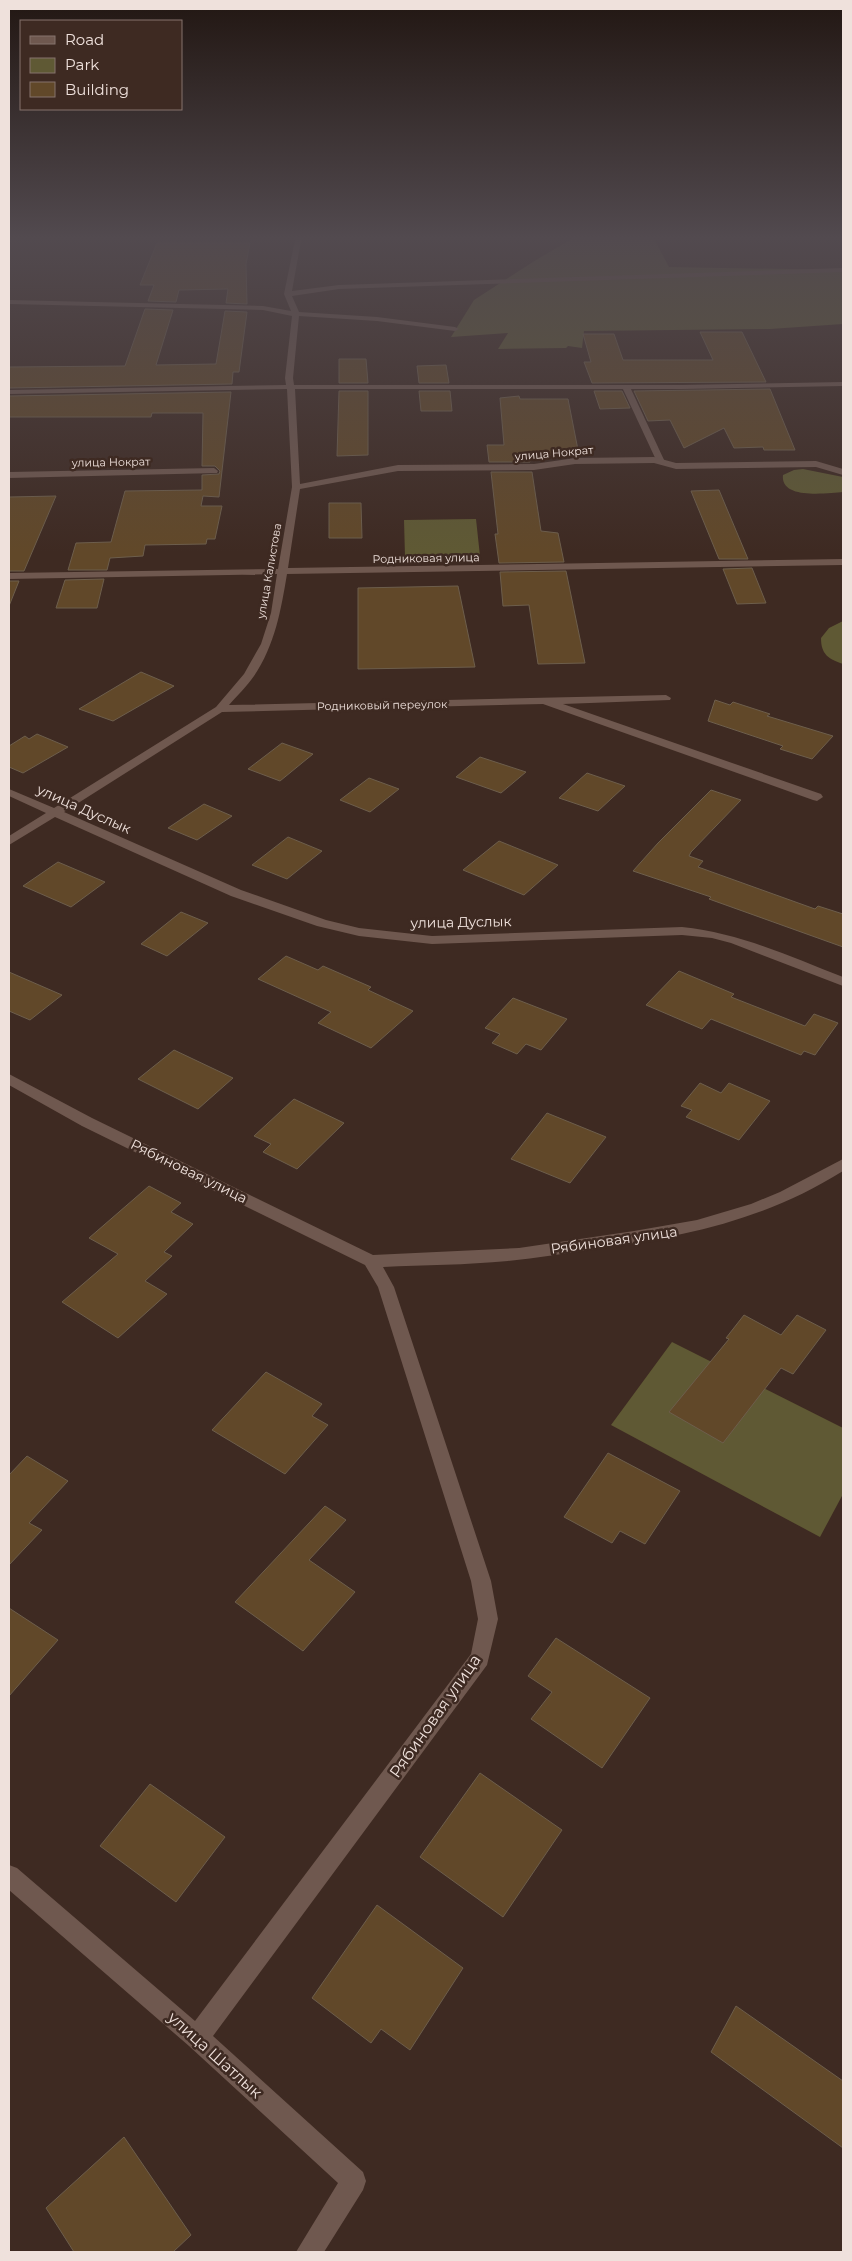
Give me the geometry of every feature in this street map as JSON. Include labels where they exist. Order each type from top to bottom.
[{"type":"street","name":"улица Калистова","points":[[9,841],[220,709],[249,675],[266,644],[276,613],[296,487],[289,378],[293,341]]},
{"type":"street","points":[[9,392],[291,387],[626,387],[843,384]]},
{"type":"street","points":[[626,387],[661,462]]},
{"type":"street","name":"улица Нократ","points":[[296,487],[398,468],[534,468],[575,461],[654,460],[676,466],[816,464],[843,472]]},
{"type":"street","name":"улица Нократ","points":[[9,475],[214,470]]},
{"type":"street","name":"Родниковая улица","points":[[9,576],[283,573],[843,562]]},
{"type":"street","name":"Родниковый переулок","points":[[220,709],[666,698]]},
{"type":"street","name":"Родниковый переулок","points":[[544,701],[817,797]]},
{"type":"street","name":"улица Дуслык","points":[[9,792],[236,893],[322,923],[359,932],[432,940],[682,931],[712,934],[736,940],[843,982]]},
{"type":"street","name":"Рябиновая улица","points":[[9,1079],[87,1122],[371,1261],[507,1255],[671,1233],[723,1220],[770,1204],[813,1185],[843,1164]]},
{"type":"street","name":"Рябиновая улица","points":[[197,2038],[480,1658],[488,1619],[481,1581],[386,1287],[371,1261]]},
{"type":"street","name":"улица Шатлык","points":[[9,1876],[197,2038],[354,2181],[309,2252]]},
{"type":"green space","points":[[503,341],[583,341],[582,348],[568,346],[566,348],[498,349]]},
{"type":"green space","points":[[803,469],[843,477],[843,492],[817,494],[797,492],[784,483],[783,475],[794,470]]},
{"type":"green space","points":[[476,519],[480,556],[405,557],[404,520]]},
{"type":"green space","points":[[843,621],[843,664],[826,655],[822,648],[821,638],[829,628]]},
{"type":"green space","points":[[672,1342],[843,1428],[843,1494],[820,1537],[611,1425]]},
{"type":"building","points":[[134,341],[164,341],[156,365],[216,364],[220,341],[243,341],[239,372],[233,372],[232,384],[9,388],[9,367],[125,366]]},
{"type":"building","points":[[585,341],[616,341],[623,360],[713,360],[704,341],[746,341],[766,382],[592,383],[584,362],[591,362]]},
{"type":"building","points":[[339,359],[366,359],[368,383],[339,383]]},
{"type":"building","points":[[446,365],[449,383],[419,383],[417,366]]},
{"type":"building","points":[[770,389],[795,450],[764,450],[763,447],[734,448],[724,428],[684,448],[670,420],[648,421],[634,391]]},
{"type":"building","points":[[339,391],[368,391],[368,455],[337,456]]},
{"type":"building","points":[[419,391],[450,391],[452,411],[421,411]]},
{"type":"building","points":[[594,391],[622,391],[630,408],[600,409]]},
{"type":"building","points":[[231,392],[219,497],[203,496],[201,506],[222,506],[215,539],[207,539],[206,544],[145,545],[143,556],[110,558],[107,570],[68,570],[76,543],[111,542],[125,491],[202,490],[202,475],[219,474],[220,471],[215,466],[202,466],[203,413],[152,413],[151,417],[9,417],[9,396]]},
{"type":"building","points":[[519,396],[520,399],[568,399],[579,455],[529,456],[530,462],[489,462],[487,445],[504,445],[500,398]]},
{"type":"building","points":[[491,472],[532,472],[541,531],[558,533],[564,562],[499,563],[495,534],[498,534]]},
{"type":"building","points":[[719,490],[748,559],[719,559],[691,491]]},
{"type":"building","points":[[56,496],[24,571],[9,571],[9,497]]},
{"type":"building","points":[[329,503],[361,503],[362,538],[329,538]]},
{"type":"building","points":[[752,568],[766,603],[737,604],[723,569]]},
{"type":"building","points":[[566,571],[585,663],[538,664],[529,605],[503,606],[500,572]]},
{"type":"building","points":[[104,579],[97,608],[56,608],[65,580]]},
{"type":"building","points":[[9,581],[19,581],[9,606]]},
{"type":"building","points":[[458,586],[475,667],[358,669],[358,588]]},
{"type":"building","points":[[141,672],[174,686],[113,721],[79,709]]},
{"type":"building","points":[[715,700],[730,705],[733,702],[770,714],[767,716],[833,736],[812,759],[780,749],[783,746],[708,721]]},
{"type":"building","points":[[37,734],[68,747],[23,773],[9,767],[9,746],[25,736],[29,739]]},
{"type":"building","points":[[282,743],[313,754],[280,781],[248,769]]},
{"type":"building","points":[[480,757],[526,772],[501,793],[456,777]]},
{"type":"building","points":[[587,773],[625,786],[598,811],[559,798]]},
{"type":"building","points":[[369,778],[399,789],[370,812],[340,800]]},
{"type":"building","points":[[711,790],[741,800],[691,852],[689,856],[703,861],[698,867],[815,909],[818,906],[843,914],[843,947],[709,899],[711,897],[633,871]]},
{"type":"building","points":[[204,804],[232,816],[197,840],[168,828]]},
{"type":"building","points":[[288,837],[322,851],[287,879],[252,865]]},
{"type":"building","points":[[499,841],[558,865],[524,895],[463,870]]},
{"type":"building","points":[[58,862],[105,882],[71,907],[23,886]]},
{"type":"building","points":[[181,912],[208,923],[167,956],[141,944]]},
{"type":"building","points":[[286,956],[318,970],[323,966],[371,987],[368,990],[413,1011],[371,1048],[318,1023],[331,1012],[258,979]]},
{"type":"building","points":[[679,971],[734,994],[731,997],[805,1026],[814,1014],[838,1023],[815,1055],[804,1051],[801,1055],[711,1019],[702,1029],[646,1005]]},
{"type":"building","points":[[9,972],[62,995],[30,1020],[9,1011]]},
{"type":"building","points":[[513,998],[567,1019],[541,1050],[526,1044],[517,1054],[492,1043],[500,1034],[485,1028]]},
{"type":"building","points":[[174,1050],[233,1078],[198,1109],[138,1079]]},
{"type":"building","points":[[700,1083],[721,1093],[729,1083],[770,1101],[739,1140],[686,1117],[692,1110],[681,1106]]},
{"type":"building","points":[[294,1099],[344,1123],[297,1169],[263,1152],[271,1144],[254,1136]]},
{"type":"building","points":[[547,1113],[606,1137],[570,1183],[511,1159]]},
{"type":"building","points":[[149,1186],[181,1203],[171,1212],[193,1224],[164,1252],[172,1256],[145,1281],[167,1294],[118,1338],[62,1302],[118,1254],[89,1238]]},
{"type":"building","points":[[744,1315],[781,1335],[797,1315],[826,1330],[793,1374],[781,1368],[723,1443],[669,1412],[729,1339],[726,1338]]},
{"type":"building","points":[[266,1372],[322,1404],[312,1416],[328,1425],[285,1474],[212,1430]]},
{"type":"building","points":[[608,1453],[680,1491],[645,1544],[620,1531],[612,1543],[564,1517]]},
{"type":"building","points":[[27,1456],[68,1481],[29,1523],[42,1530],[9,1565],[9,1475]]},
{"type":"building","points":[[325,1506],[346,1520],[309,1560],[355,1592],[303,1651],[235,1602]]},
{"type":"building","points":[[9,1608],[58,1640],[9,1696]]},
{"type":"building","points":[[556,1638],[650,1698],[602,1768],[531,1719],[552,1692],[528,1676]]},
{"type":"building","points":[[480,1773],[562,1830],[503,1917],[420,1857]]},
{"type":"building","points":[[150,1784],[225,1837],[176,1902],[100,1846]]},
{"type":"building","points":[[377,1905],[463,1968],[410,2050],[381,2029],[371,2043],[312,1998]]},
{"type":"building","points":[[736,2006],[843,2081],[843,2148],[711,2052]]},
{"type":"building","points":[[124,2137],[191,2235],[173,2252],[74,2252],[46,2208]]}]
